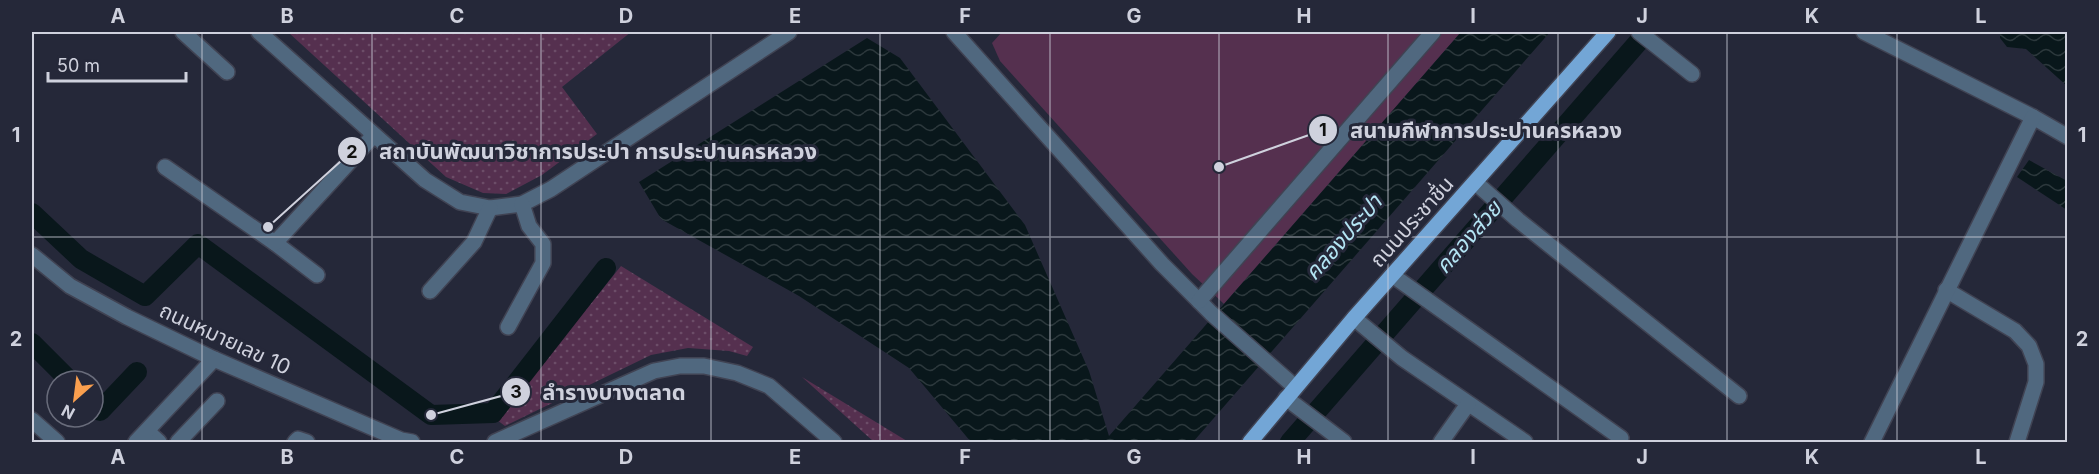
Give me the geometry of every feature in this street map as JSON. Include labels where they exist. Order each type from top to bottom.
[{"type":"main road","name":"ถนนประชาชื่น","points":[[1250,442],[1354,318],[1608,32]]},
{"type":"street","points":[[183,32],[227,72]]},
{"type":"street","points":[[259,32],[426,180],[460,202],[490,208],[522,204],[551,189],[789,32]]},
{"type":"street","points":[[1199,301],[1433,32]]},
{"type":"street","points":[[1639,32],[1692,74]]},
{"type":"street","points":[[1864,32],[2033,117],[2067,137]]},
{"type":"street","points":[[963,35],[996,81],[1154,255],[1211,313],[1271,366],[1302,411],[1344,442]]},
{"type":"street","points":[[1872,442],[2033,117]]},
{"type":"street","points":[[275,243],[374,135]]},
{"type":"street","points":[[165,167],[317,275]]},
{"type":"street","points":[[1476,183],[1518,220],[1739,396]]},
{"type":"street","points":[[508,327],[543,263],[543,244],[529,226],[522,204]]},
{"type":"street","points":[[430,291],[474,242],[490,208]]},
{"type":"street","name":"ถนนหมายเลข 10","points":[[32,255],[70,286],[127,317],[214,359],[401,440],[412,442]]},
{"type":"street","points":[[1392,275],[1621,438]]},
{"type":"street","points":[[1946,290],[2015,331],[2029,346],[2036,364],[2036,382],[2017,442]]},
{"type":"street","points":[[1354,318],[1402,358],[1526,442]]},
{"type":"street","points":[[159,442],[141,437],[214,359]]},
{"type":"street","points":[[495,442],[654,371],[704,366],[737,373],[769,386],[834,442]]},
{"type":"street","points":[[178,442],[217,401]]},
{"type":"street","points":[[1441,442],[1468,404]]},
{"type":"street","points":[[32,420],[57,442]]},
{"type":"street","points":[[295,442],[298,439],[307,442]]},
{"type":"shaded area","points":[[288,32],[631,32],[562,87],[597,134],[542,175],[506,194],[483,193],[446,177]]},
{"type":"shaded area","points":[[1002,32],[1461,32],[1224,304],[1192,274],[1000,61],[992,43]]},
{"type":"shaded area","points":[[621,266],[753,347],[747,356],[729,351],[688,348],[651,355],[505,426],[497,420]]},
{"type":"shaded area","points":[[802,377],[907,441],[909,442],[874,442]]},
{"type":"water","name":"คลองประปา","points":[[1461,32],[1550,32],[1193,442],[971,442],[909,368],[799,296],[661,219],[639,182],[867,38],[900,58],[1025,225],[1089,371],[1109,436]]},
{"type":"water","points":[[2000,32],[2067,32],[2067,86],[2026,49],[2007,47],[2000,38]]},
{"type":"water","points":[[2029,160],[2067,181],[2067,210],[2017,177]]},
{"type":"waterway","name":"คลองส่วย","points":[[1290,442],[1647,32]]},
{"type":"waterway","points":[[32,213],[81,259],[145,296],[198,244],[431,415],[493,413],[606,268]]},
{"type":"waterway","points":[[32,343],[58,369]]},
{"type":"waterway","points":[[105,406],[137,372]]},
{"type":"place","name":"สนามกีฬาการประปานครหลวง","points":[[1219,167]]},
{"type":"place","name":"สถาบันพัฒนาวิชาการประปา การประปานครหลวง","points":[[268,227]]},
{"type":"place","name":"ลำรางบางตลาด","points":[[431,415]]}]
